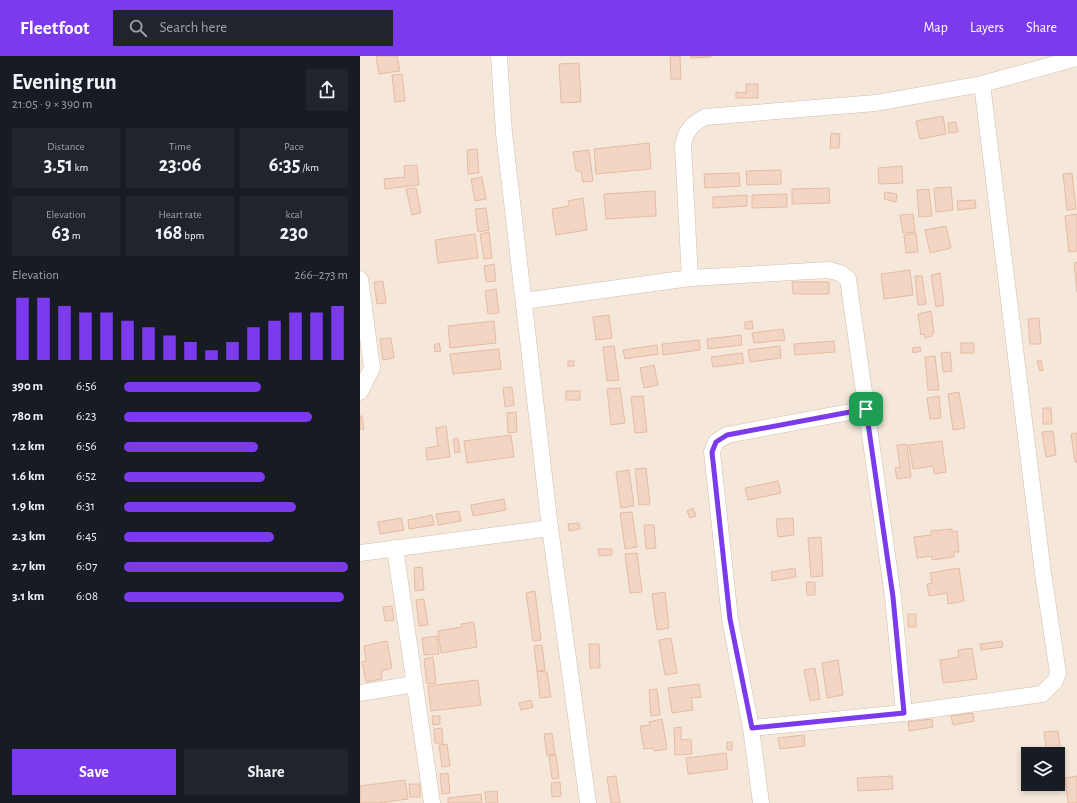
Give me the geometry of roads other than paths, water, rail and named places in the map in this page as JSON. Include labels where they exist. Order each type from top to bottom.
[{"type":"street","points":[[499,56],[504,134],[550,528],[588,803]]},
{"type":"street","points":[[690,278],[683,145],[686,133],[692,124],[705,117],[876,103],[982,84],[1077,58]]},
{"type":"street","points":[[752,728],[904,713],[1042,694],[1055,681],[1058,673],[1043,573],[982,84]]},
{"type":"street","points":[[524,301],[690,278],[829,270],[840,273],[848,279],[893,597],[904,713]]},
{"type":"street","points":[[360,279],[372,368],[360,392]]},
{"type":"street","points":[[761,803],[752,728],[730,619],[712,452],[716,442],[727,435],[866,409]]},
{"type":"street","points":[[360,553],[550,528]]},
{"type":"street","points":[[396,548],[432,803]]},
{"type":"street","points":[[360,693],[414,684]]}]
